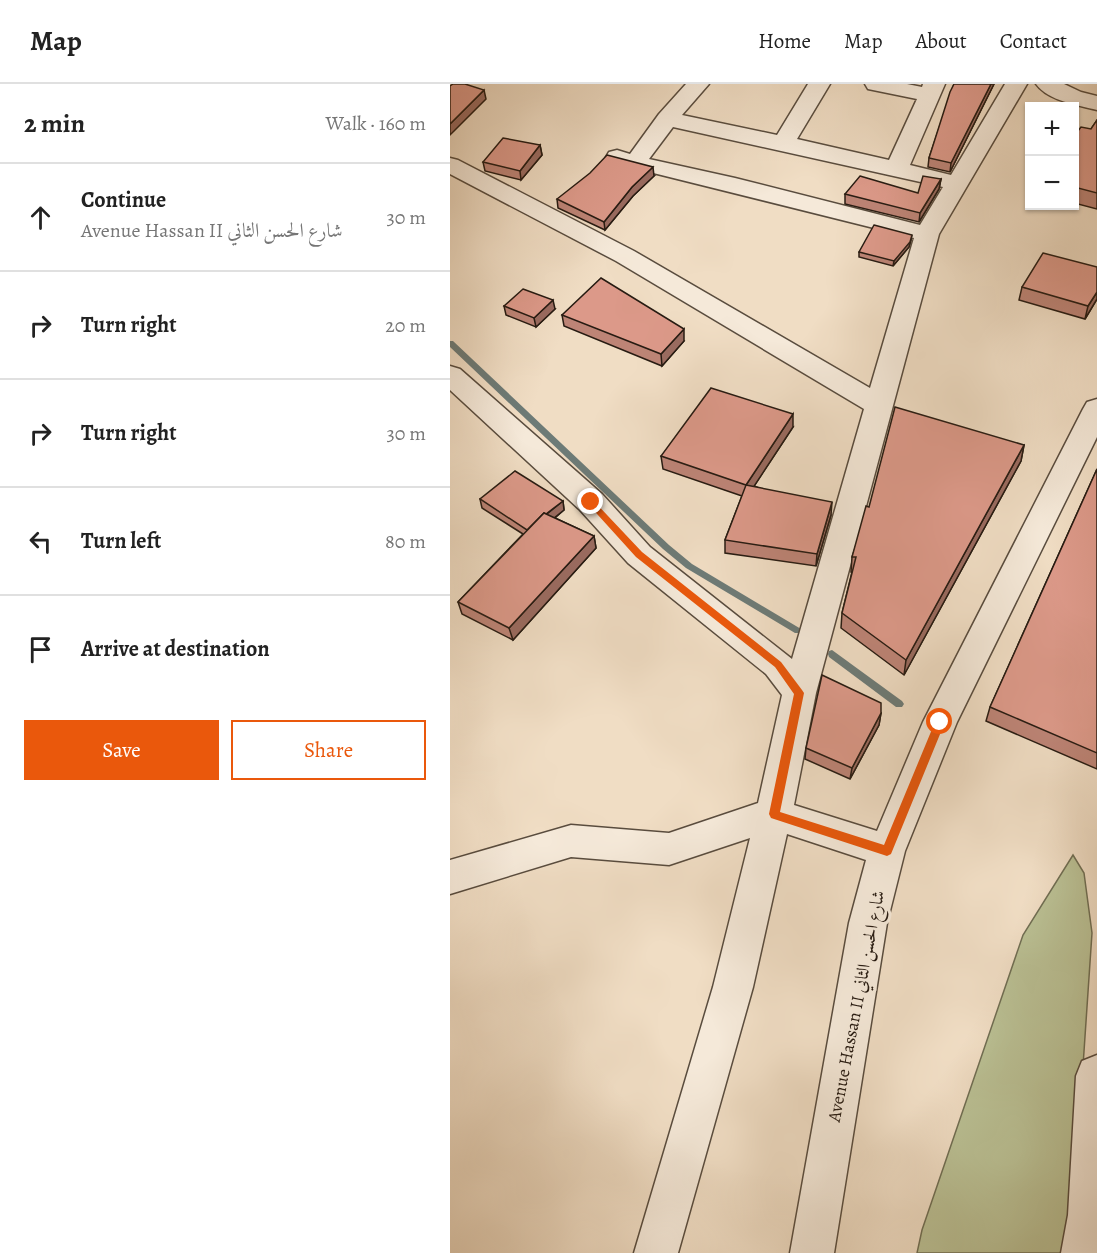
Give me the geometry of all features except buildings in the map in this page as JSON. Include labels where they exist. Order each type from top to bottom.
[{"type":"street","points":[[698,84],[626,160],[927,234]]},
{"type":"street","points":[[783,142],[819,84]]},
{"type":"street","points":[[876,84],[931,90],[896,170]]},
{"type":"street","points":[[656,1253],[733,987],[774,814],[799,693],[927,234],[1016,84]]},
{"type":"street","points":[[1047,84],[1073,97],[1097,103]]},
{"type":"street","points":[[667,119],[783,142],[957,183]]},
{"type":"street","points":[[450,165],[625,256],[880,406]]},
{"type":"street","points":[[456,394],[591,502],[639,555],[778,665],[799,693]]},
{"type":"street","name":"Avenue Hassan II شارع الحسن الثاني","points":[[812,1253],[868,923],[887,851],[940,722],[1087,451],[1097,409]]},
{"type":"street","points":[[450,877],[571,841],[669,849],[774,814],[887,851]]},
{"type":"street","points":[[1090,1222],[1097,1076]]},
{"type":"green space","points":[[1073,855],[1084,873],[1092,933],[1073,1214],[1066,1253],[917,1253],[922,1230],[1023,935]]},
{"type":"waterway","points":[[450,343],[666,547],[689,566],[798,631]]},
{"type":"waterway","points":[[832,654],[899,704]]},
{"type":"route","points":[[591,502],[639,555],[778,665],[799,693],[774,814],[887,851],[940,722]]}]
